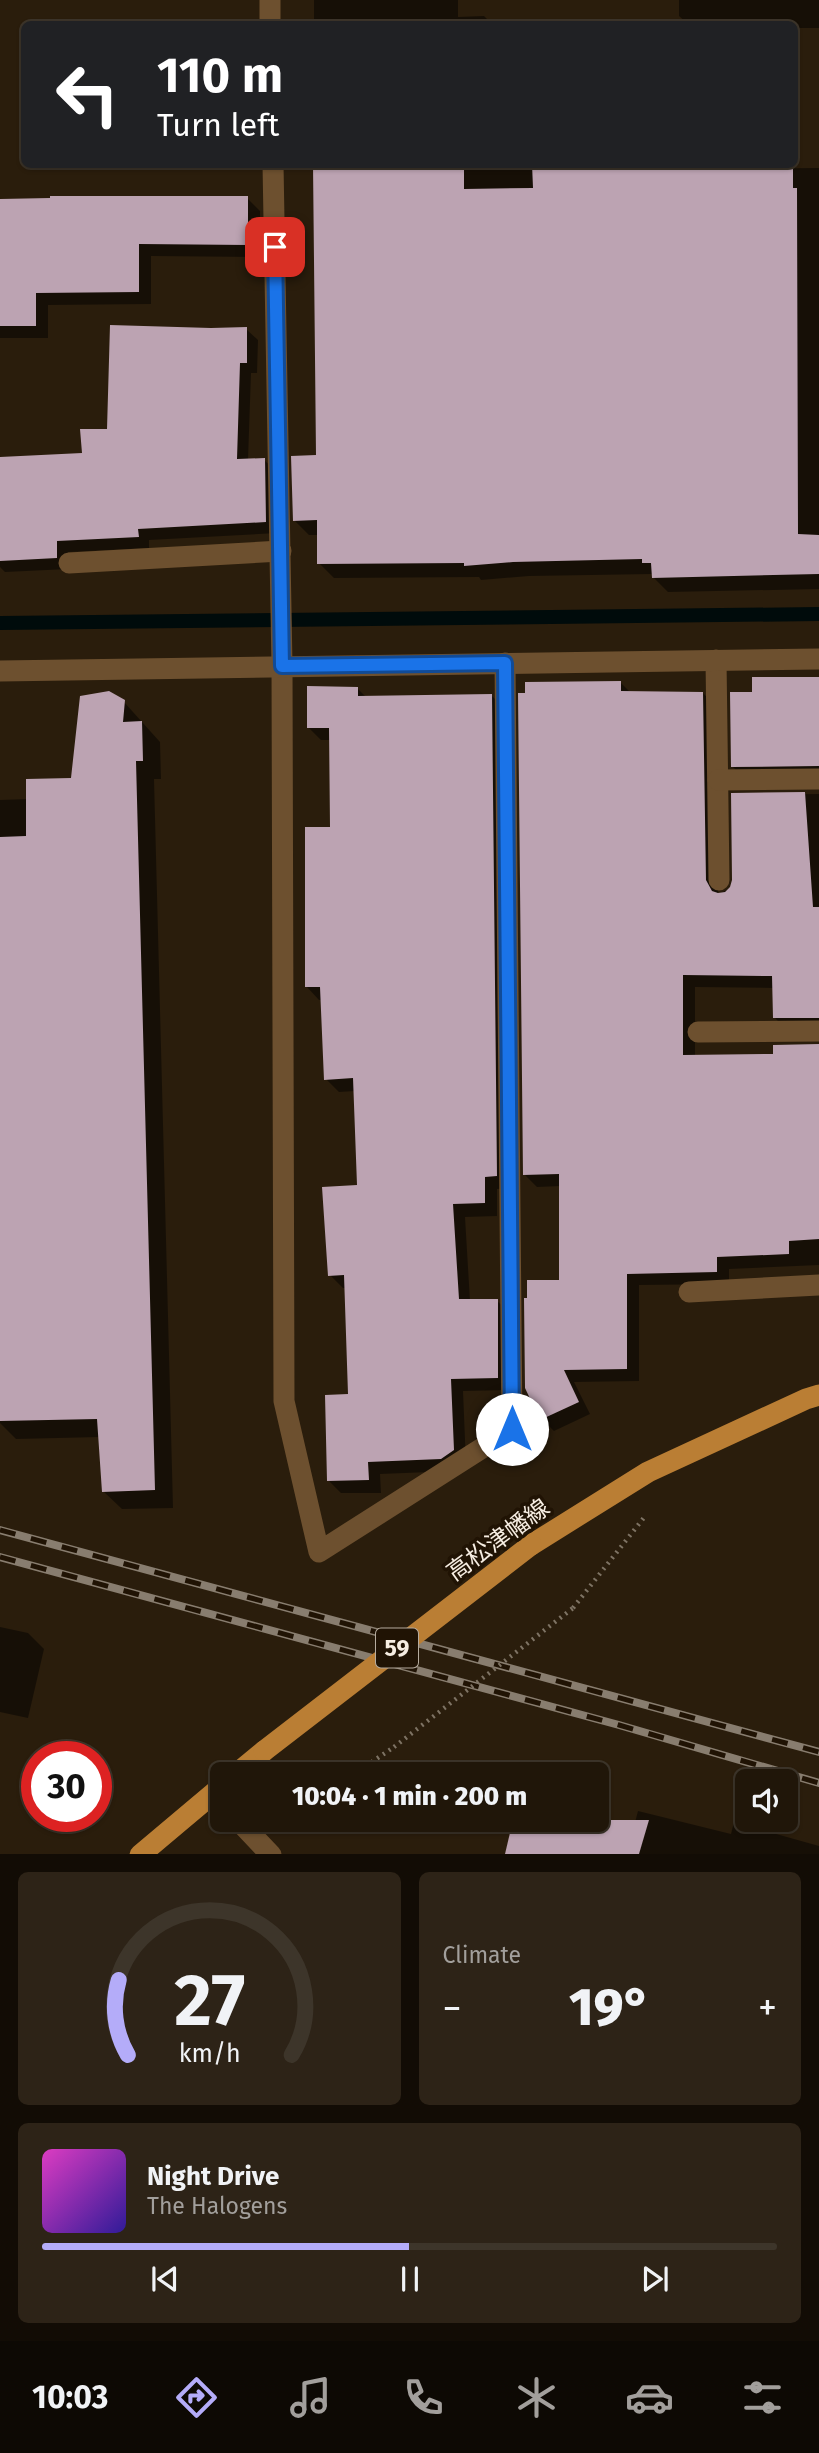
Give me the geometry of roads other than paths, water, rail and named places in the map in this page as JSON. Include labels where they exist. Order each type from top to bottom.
[{"type":"main road","name":"高松津幡線","points":[[251,1762],[531,1545],[648,1472],[819,1395]]},
{"type":"main road","points":[[140,1854],[210,1801]]},
{"type":"street","points":[[270,0],[270,21]]},
{"type":"street","points":[[273,168],[282,637],[284,1401],[319,1552],[512,1429],[505,663]]},
{"type":"street","points":[[69,563],[281,551]]},
{"type":"street","points":[[0,671],[819,659]]},
{"type":"street","points":[[716,660],[719,880]]},
{"type":"street","points":[[718,780],[819,779]]},
{"type":"street","points":[[698,1032],[819,1031]]},
{"type":"street","points":[[689,1292],[819,1285]]},
{"type":"street","points":[[250,1832],[271,1854]]},
{"type":"waterway","points":[[0,623],[819,614]]},
{"type":"railway","points":[[0,1530],[819,1752]]},
{"type":"railway","points":[[0,1557],[619,1725],[819,1783]]}]
